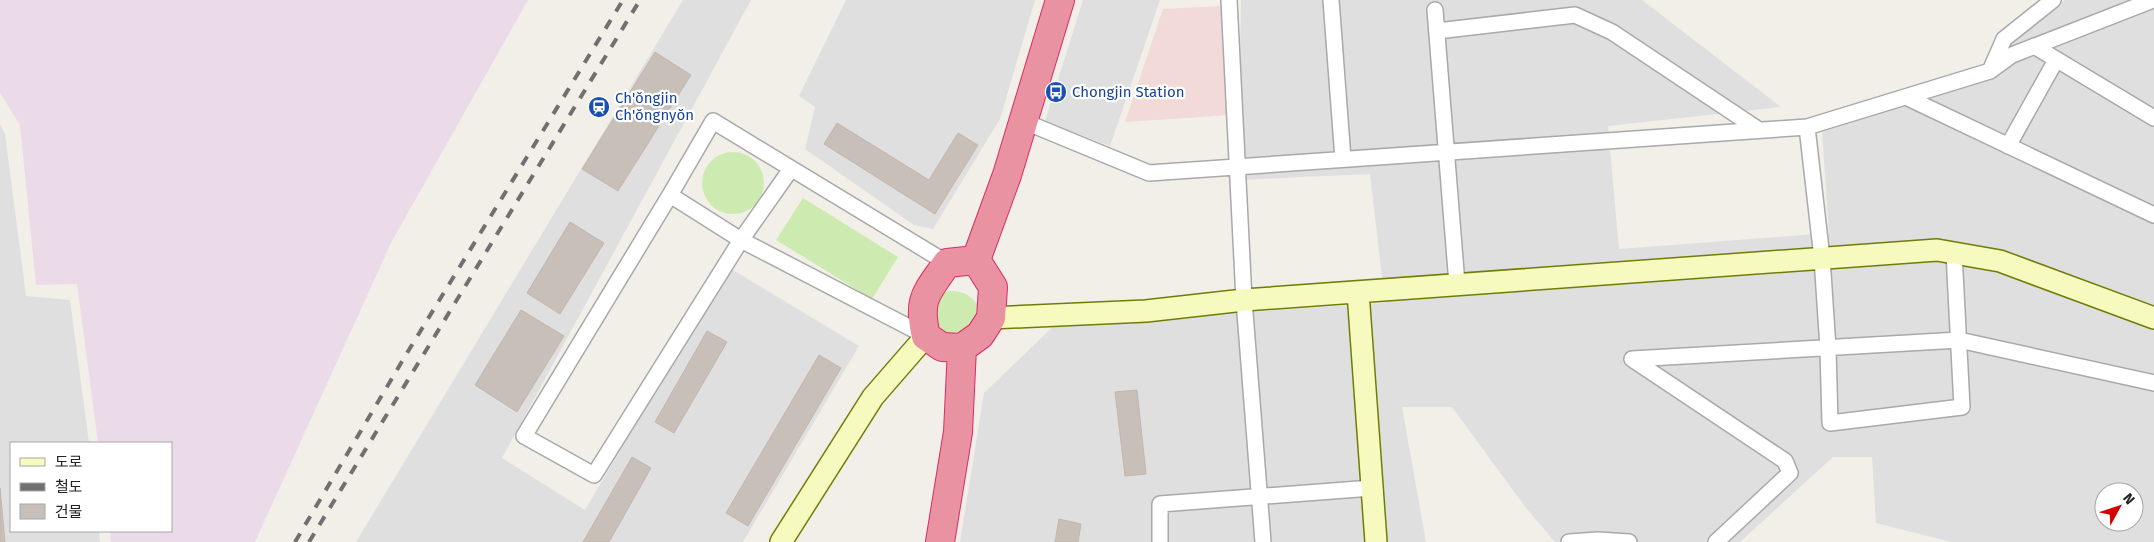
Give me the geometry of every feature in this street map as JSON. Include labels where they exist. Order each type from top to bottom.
[{"type":"highway","points":[[976,260],[1007,175],[1060,0]]},
{"type":"highway","points":[[976,260],[993,287],[991,318],[980,335],[962,348],[942,348],[926,336],[922,318],[923,300],[947,263],[976,260]]},
{"type":"highway","points":[[940,542],[958,432],[962,348]]},
{"type":"street","points":[[1229,0],[1244,300],[1263,542]]},
{"type":"street","points":[[1331,0],[1343,159]]},
{"type":"street","points":[[1990,71],[2004,39],[2053,0]]},
{"type":"street","points":[[1022,121],[1149,173],[1807,127],[1990,71],[2012,55],[2153,0]]},
{"type":"street","points":[[1436,10],[1457,284]]},
{"type":"street","points":[[1437,31],[1575,15],[1612,32],[1759,130]]},
{"type":"street","points":[[2034,46],[2154,118]]},
{"type":"street","points":[[2008,146],[2056,60]]},
{"type":"street","points":[[1906,97],[2154,215]]},
{"type":"street","points":[[791,169],[741,240],[594,475],[524,436],[713,121],[947,263]]},
{"type":"street","points":[[1807,127],[1822,258],[1828,348],[1830,424],[1962,408],[1954,253]]},
{"type":"street","points":[[670,195],[741,240],[926,336],[873,397],[781,542]]},
{"type":"street","points":[[991,318],[1146,310],[1244,300],[1938,250],[2000,261],[2154,318]]},
{"type":"street","points":[[1358,292],[1376,542]]},
{"type":"street","points":[[1716,542],[1790,473],[1785,461],[1632,359],[1959,340],[2154,383]]},
{"type":"street","points":[[1160,542],[1160,504],[1372,488]]},
{"type":"street","points":[[1569,542],[1598,540],[1629,542]]},
{"type":"shaded area","points":[[0,0],[528,0],[392,241],[255,542],[111,542],[110,532],[172,532],[172,442],[98,442],[77,284],[36,285],[20,125],[0,93]]},
{"type":"shaded area","points":[[683,0],[751,0],[502,458],[585,510],[728,267],[859,346],[743,542],[356,542]]},
{"type":"shaded area","points":[[846,0],[1035,0],[1000,119],[933,229],[914,225],[805,149],[815,107],[799,96]]},
{"type":"shaded area","points":[[1083,0],[1160,0],[1110,146],[1045,121]]},
{"type":"shaded area","points":[[1241,0],[1642,0],[1781,107],[1608,126],[1619,249],[1829,233],[1822,132],[2002,74],[2010,42],[2065,0],[2154,0],[2154,542],[1951,542],[1876,523],[1872,457],[1833,457],[1740,542],[1555,542],[1526,508],[1452,407],[1402,407],[1426,542],[960,542],[984,393],[1061,319],[1264,311],[1385,303],[1370,174],[1238,180]]},
{"type":"shaded area","points":[[1221,6],[1230,115],[1125,122],[1163,9]]},
{"type":"shaded area","points":[[0,124],[5,134],[26,296],[70,300],[89,442],[10,442],[10,532],[99,532],[100,542],[0,542]]},
{"type":"green space","points":[[733,152],[745,155],[755,161],[761,171],[764,183],[761,195],[755,205],[745,211],[733,214],[721,211],[711,205],[705,195],[702,183],[705,171],[711,161],[721,155]]},
{"type":"green space","points":[[803,198],[898,257],[872,299],[776,240]]},
{"type":"green space","points":[[949,291],[961,292],[970,296],[983,314],[961,351],[924,313],[938,294]]},
{"type":"building","points":[[655,52],[691,75],[618,191],[582,169]]},
{"type":"building","points":[[837,123],[929,180],[958,133],[978,145],[935,214],[824,144]]},
{"type":"building","points":[[570,222],[604,243],[560,314],[527,293]]},
{"type":"building","points":[[521,310],[564,336],[517,412],[475,385]]},
{"type":"building","points":[[707,331],[727,342],[674,433],[655,422]]},
{"type":"building","points":[[819,355],[841,368],[748,526],[726,513]]},
{"type":"building","points":[[1137,390],[1146,474],[1125,476],[1115,392]]},
{"type":"building","points":[[632,457],[651,468],[609,542],[583,542]]},
{"type":"building","points":[[0,488],[5,542],[0,542]]},
{"type":"building","points":[[1059,519],[1081,524],[1078,542],[1055,542]]},
{"type":"railway","points":[[295,542],[407,353],[623,0]]},
{"type":"railway","points":[[309,542],[640,0]]},
{"type":"place","name":"Chongjin Station","points":[[1056,92]]},
{"type":"place","name":"Ch'ŏngjin Ch'ŏngnyŏn","points":[[599,107]]}]
